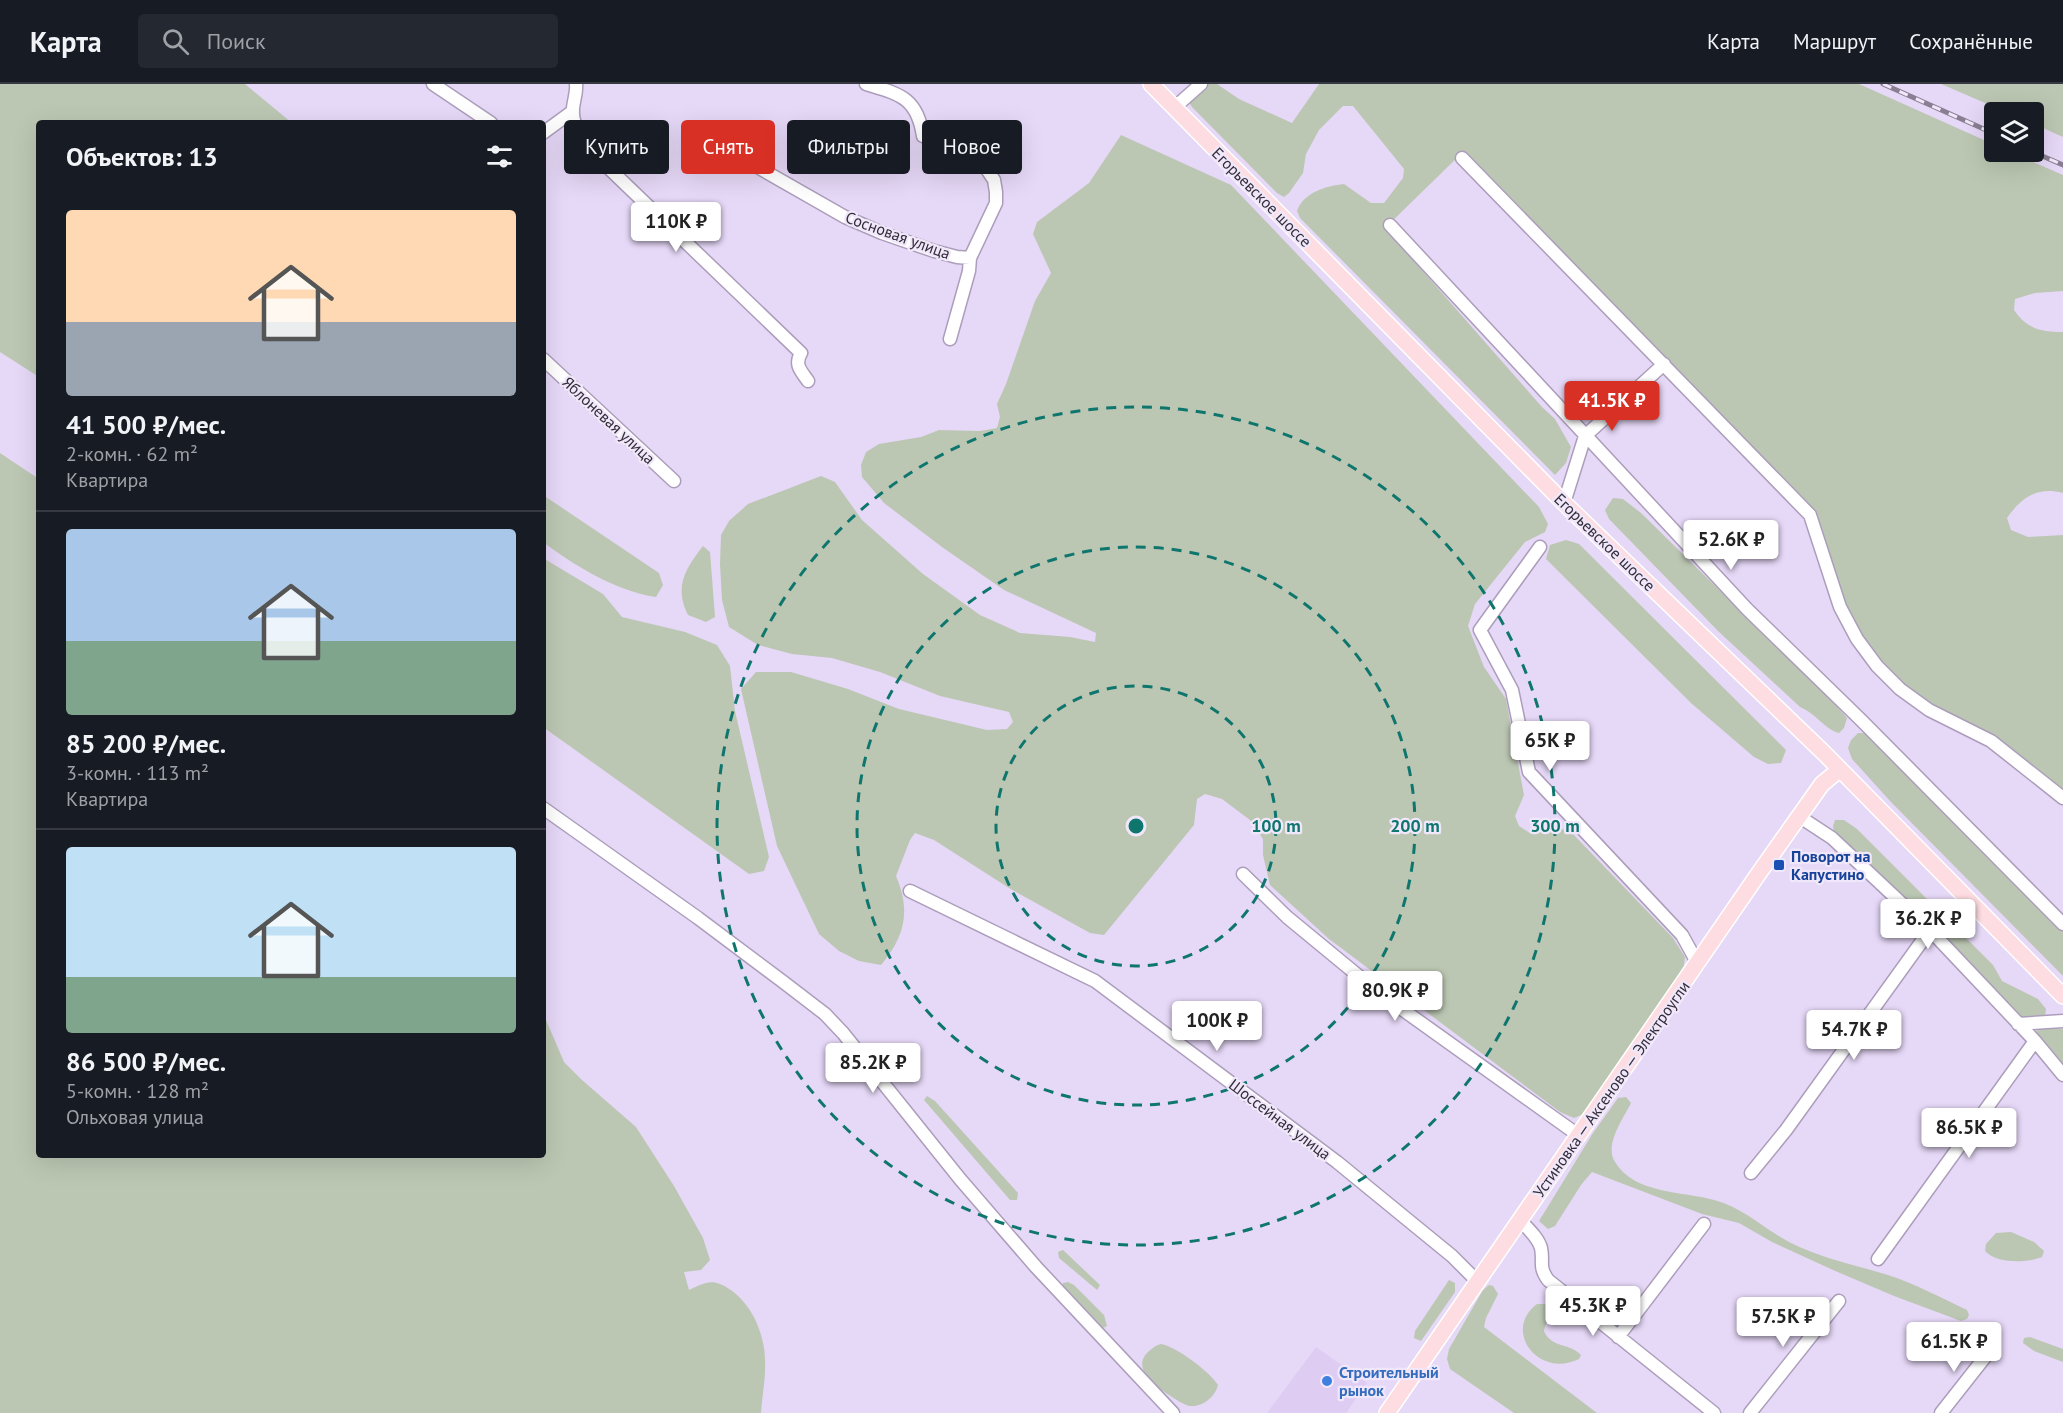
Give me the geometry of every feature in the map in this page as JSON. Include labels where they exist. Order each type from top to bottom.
[{"type":"main road","name":"Егорьевское шоссе","points":[[1151,84],[1564,503],[1825,754],[2063,996]]},
{"type":"main road","name":"Устиновка — Аксеново — Электроугли","points":[[1387,1413],[1822,784],[1839,770]]},
{"type":"street","points":[[433,84],[487,120]]},
{"type":"street","points":[[576,84],[573,111],[583,141],[801,353],[797,360],[798,366],[808,381]]},
{"type":"street","points":[[866,84],[899,94],[909,101],[916,111],[923,136],[982,162],[994,180],[996,203],[970,258],[969,271],[950,339]]},
{"type":"street","points":[[1174,108],[1201,84]]},
{"type":"street","points":[[546,131],[573,111]]},
{"type":"street","points":[[1462,158],[1810,515],[1840,608],[1857,639],[1877,666],[1900,689],[1929,710],[1991,741],[2063,798]]},
{"type":"street","name":"Сосновая улица","points":[[769,174],[845,218],[933,250],[970,258]]},
{"type":"street","points":[[1390,225],[1747,609],[1861,720],[2063,924]]},
{"type":"street","name":"Яблоневая улица","points":[[546,362],[674,481]]},
{"type":"street","points":[[1564,503],[1585,436],[1664,364]]},
{"type":"street","points":[[1540,547],[1480,630],[1512,690],[1529,772],[1682,935],[1698,964]]},
{"type":"street","points":[[546,810],[698,918],[825,1014],[960,1179],[1036,1267],[1173,1413]]},
{"type":"street","points":[[1800,817],[1832,838],[1930,930],[2035,1041],[2063,1075]]},
{"type":"street","points":[[1243,874],[1287,917],[1378,992],[1578,1135]]},
{"type":"street","name":"Шоссейная улица","points":[[910,891],[1095,981],[1336,1162],[1452,1256],[1478,1282]]},
{"type":"street","points":[[1751,1173],[1786,1130],[1930,930]]},
{"type":"street","points":[[2019,1024],[2063,1021]]},
{"type":"street","points":[[1878,1259],[2035,1041]]},
{"type":"street","points":[[1520,1220],[1541,1248],[1541,1271],[1548,1280],[1714,1413]]},
{"type":"street","points":[[1618,1337],[1704,1224]]},
{"type":"street","points":[[1750,1413],[1839,1301]]},
{"type":"street","points":[[1941,1413],[1989,1352]]},
{"type":"shaded area","name":"Строительный рынок","points":[[1316,1347],[1367,1383],[1346,1413],[1267,1413]]},
{"type":"green space","points":[[0,84],[245,84],[288,120],[36,120],[36,375],[0,352]]},
{"type":"green space","points":[[1206,84],[1217,84],[1239,99],[1292,123],[1319,84],[1859,84],[1984,140],[1984,162],[2033,162],[2063,175],[2063,291],[2035,293],[2015,299],[2014,310],[2024,321],[2035,328],[2063,332],[2063,493],[2045,491],[2030,495],[2007,518],[2011,530],[2028,537],[2063,535],[2063,794],[1932,708],[1898,683],[1877,662],[1843,606],[1812,513],[1462,153],[1385,228],[1555,419],[1571,447],[1566,463],[1555,475],[1300,218],[1297,211],[1300,204],[1323,188],[1344,184],[1371,203],[1384,203],[1403,178],[1404,169],[1353,106],[1343,106],[1319,130],[1306,154],[1303,173],[1284,197],[1277,193],[1188,101]]},
{"type":"green space","points":[[1941,84],[2063,84],[2063,137],[2044,128],[2044,102],[1984,103]]},
{"type":"green space","points":[[1121,135],[1231,185],[1539,507],[1548,524],[1545,532],[1525,542],[1475,604],[1468,626],[1484,667],[1506,699],[1524,795],[1515,816],[1519,826],[1530,833],[1554,826],[1572,833],[1673,938],[1685,957],[1683,972],[1586,1113],[1574,1118],[1560,1112],[1329,939],[1270,885],[1263,855],[1263,839],[1250,820],[1222,799],[1205,794],[1197,799],[1194,825],[1104,935],[1090,933],[1009,888],[934,840],[915,833],[896,876],[903,901],[903,923],[896,944],[881,965],[859,961],[839,951],[819,934],[777,846],[741,689],[756,672],[791,672],[848,689],[899,709],[987,730],[1007,729],[1013,722],[1009,712],[940,696],[880,672],[832,658],[792,654],[758,645],[729,627],[722,600],[721,535],[729,521],[748,504],[821,476],[835,482],[862,520],[923,574],[980,615],[1020,633],[1070,637],[1095,642],[1096,633],[1004,590],[942,547],[884,503],[862,477],[861,465],[866,452],[879,444],[921,437],[939,430],[980,431],[997,428],[1000,417],[997,404],[1035,301],[1051,273],[1033,234],[1037,222],[1089,183]]},
{"type":"green space","points":[[0,453],[36,477],[36,1158],[546,1158],[546,1020],[564,1062],[636,1127],[674,1186],[703,1238],[710,1260],[701,1270],[684,1272],[689,1290],[700,1285],[716,1283],[739,1297],[753,1316],[762,1338],[765,1374],[761,1413],[0,1413]]},
{"type":"green space","points":[[546,497],[659,573],[663,585],[656,597],[641,594],[596,576],[546,544]]},
{"type":"green space","points":[[1613,498],[1623,499],[1641,513],[1831,700],[1847,718],[1844,728],[1839,733],[1800,707],[1718,631],[1609,519],[1605,510]]},
{"type":"green space","points":[[1566,540],[1579,544],[1786,750],[1781,763],[1768,764],[1754,757],[1691,703],[1546,559],[1550,545]]},
{"type":"green space","points":[[703,546],[710,552],[715,617],[706,622],[688,615],[682,596],[687,571]]},
{"type":"green space","points":[[546,560],[603,594],[622,617],[685,632],[717,645],[730,666],[735,711],[769,857],[764,871],[749,874],[546,729]]},
{"type":"green space","points":[[1858,733],[1865,733],[2063,931],[2063,976],[1891,802],[1852,759],[1848,748],[1851,740]]},
{"type":"green space","points":[[1835,820],[1844,820],[1857,829],[1993,965],[2002,981],[2038,999],[2046,1009],[2045,1016],[2026,1019],[2016,1016],[1834,833]]},
{"type":"green space","points":[[2063,1029],[2063,1069],[2035,1036],[2036,1031]]},
{"type":"green space","points":[[927,1096],[935,1101],[1018,1193],[1017,1200],[1010,1200],[924,1100]]},
{"type":"green space","points":[[1626,1097],[1631,1103],[1613,1140],[1612,1155],[1623,1172],[1634,1180],[1660,1190],[1714,1200],[1735,1208],[1801,1248],[1888,1275],[1938,1296],[1967,1310],[1969,1315],[1967,1319],[1961,1321],[1894,1296],[1772,1242],[1739,1223],[1702,1214],[1592,1172],[1555,1226],[1548,1229],[1539,1221],[1593,1133],[1618,1098]]},
{"type":"green space","points":[[2011,1232],[2034,1242],[2044,1251],[2042,1257],[2012,1261],[1997,1258],[1985,1251],[1986,1244],[1996,1233]]},
{"type":"green space","points":[[1063,1250],[1100,1285],[1097,1290],[1059,1258],[1058,1252]]},
{"type":"green space","points":[[1449,1280],[1455,1283],[1455,1292],[1421,1341],[1414,1338],[1415,1331]]},
{"type":"green space","points":[[1068,1282],[1074,1285],[1104,1315],[1107,1326],[1103,1328],[1063,1290],[1063,1283]]},
{"type":"green space","points":[[1489,1285],[1493,1286],[1498,1294],[1484,1327],[1597,1413],[1514,1413],[1450,1369],[1447,1359],[1449,1349],[1483,1290]]},
{"type":"green space","points":[[1537,1304],[1546,1304],[1548,1308],[1549,1314],[1544,1331],[1547,1336],[1556,1343],[1577,1351],[1581,1355],[1579,1359],[1564,1363],[1550,1362],[1538,1357],[1530,1349],[1524,1338],[1523,1326],[1527,1315]]},
{"type":"green space","points":[[2030,1337],[2063,1349],[2063,1362],[2034,1351],[2023,1343],[2024,1338]]},
{"type":"green space","points":[[1161,1344],[1184,1355],[1214,1379],[1218,1385],[1208,1400],[1195,1406],[1185,1405],[1153,1383],[1142,1365],[1149,1351]]},
{"type":"railway","points":[[1883,84],[1984,129]]},
{"type":"railway","points":[[2044,157],[2063,165]]},
{"type":"place","name":"Поворот на Капустино","points":[[1779,865]]},
{"type":"place","name":"Строительный рынок","points":[[1327,1381]]}]
